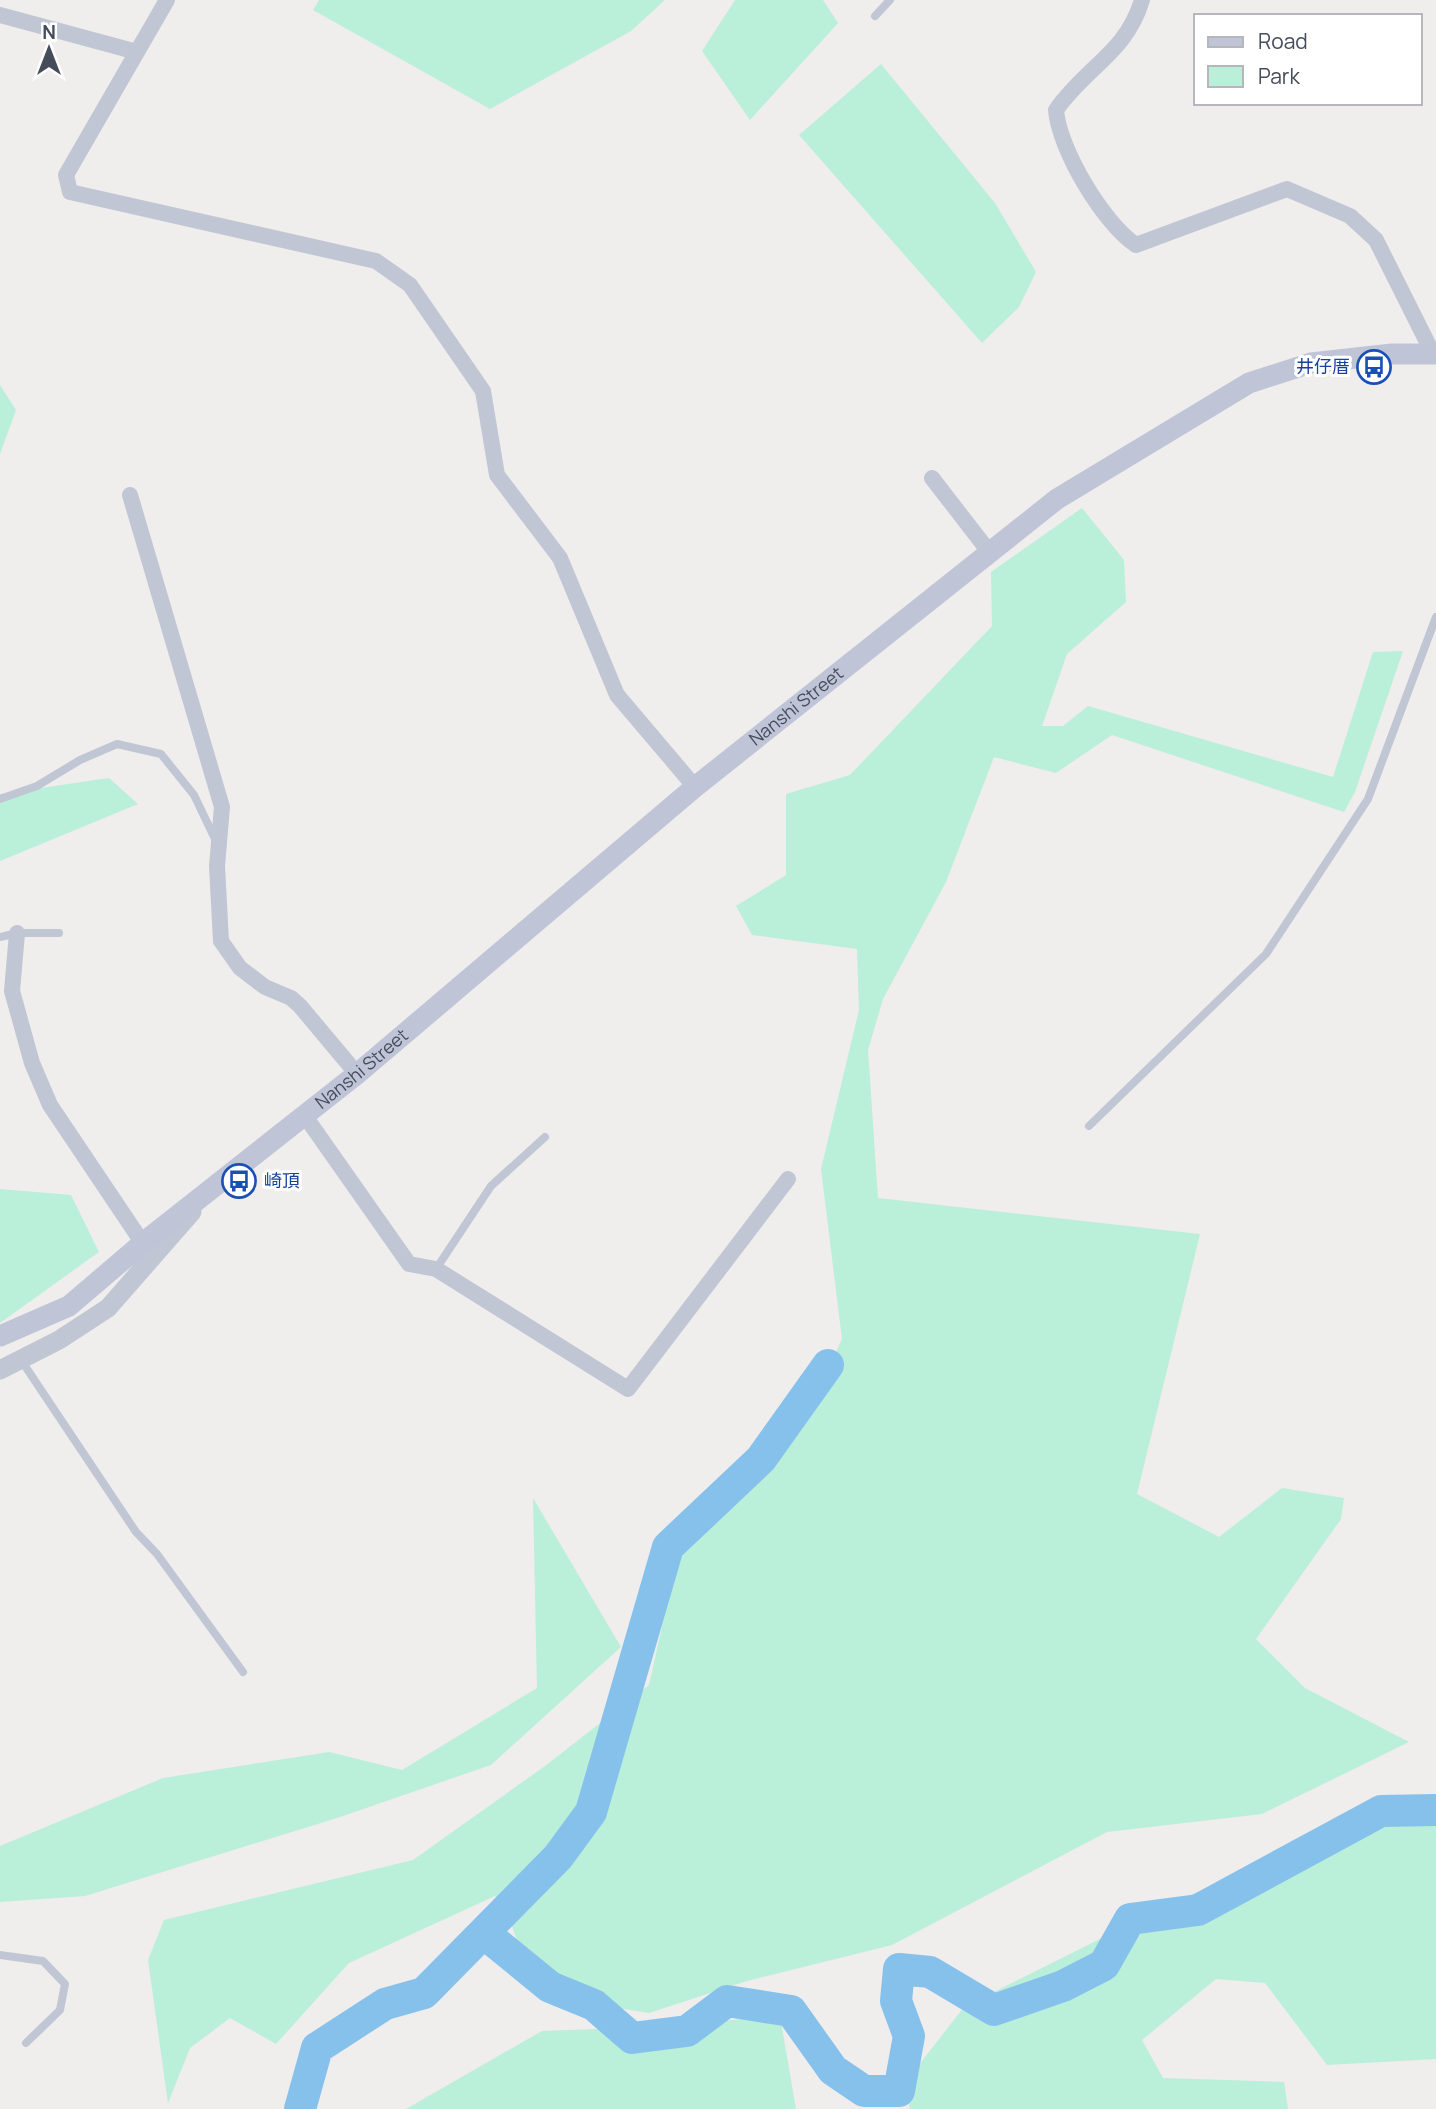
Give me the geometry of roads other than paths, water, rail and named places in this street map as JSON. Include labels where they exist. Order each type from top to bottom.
[{"type":"main road","name":"Nanshi Street","points":[[0,1336],[69,1306],[148,1250],[218,1182],[357,1074],[695,787],[1057,499],[1249,383],[1311,363],[1391,354],[1435,354]]},
{"type":"street","points":[[167,0],[66,175],[69,192],[376,261],[410,285],[483,391],[497,475],[560,558],[617,695],[695,787]]},
{"type":"street","points":[[1142,0],[1135,23],[1123,41],[1074,85],[1056,110],[1057,127],[1088,188],[1123,236],[1136,244],[1287,189],[1350,216],[1376,240],[1435,354]]},
{"type":"street","points":[[0,15],[137,52]]},
{"type":"street","points":[[932,478],[989,553]]},
{"type":"street","points":[[130,495],[222,807],[219,846],[221,941],[240,968],[265,987],[291,998],[300,1006],[357,1074]]},
{"type":"street","points":[[0,1370],[108,1308],[148,1250],[50,1105],[32,1063],[12,991],[17,933]]},
{"type":"street","points":[[305,1116],[409,1264],[436,1269],[628,1390],[788,1179]]},
{"type":"lane","points":[[875,16],[890,0]]},
{"type":"lane","points":[[1089,1126],[1266,954],[1368,799],[1436,617]]},
{"type":"lane","points":[[0,799],[37,786],[80,760],[117,744],[161,754],[194,795],[219,846]]},
{"type":"lane","points":[[0,937],[17,933],[59,933]]},
{"type":"lane","points":[[436,1269],[491,1186],[545,1136]]},
{"type":"lane","points":[[21,1360],[136,1532],[157,1554],[243,1672]]},
{"type":"lane","points":[[0,1955],[43,1961],[65,1984],[60,2010],[26,2043]]},
{"type":"waterway","points":[[300,2109],[317,2048],[385,2004],[424,1993],[558,1857],[591,1812],[668,1547],[761,1459],[828,1365]]},
{"type":"waterway","points":[[485,1934],[550,1987],[594,2005],[632,2038],[687,2031],[727,2001],[791,2011],[833,2070],[864,2091],[899,2091],[909,2036],[896,2001],[899,1969],[930,1972],[994,2010],[1063,1986],[1104,1965],[1130,1919],[1198,1910],[1381,1811],[1436,1810]]},
{"type":"place","name":"井仔厝","points":[[1374,367]]},
{"type":"place","name":"崎頂","points":[[239,1181]]}]
